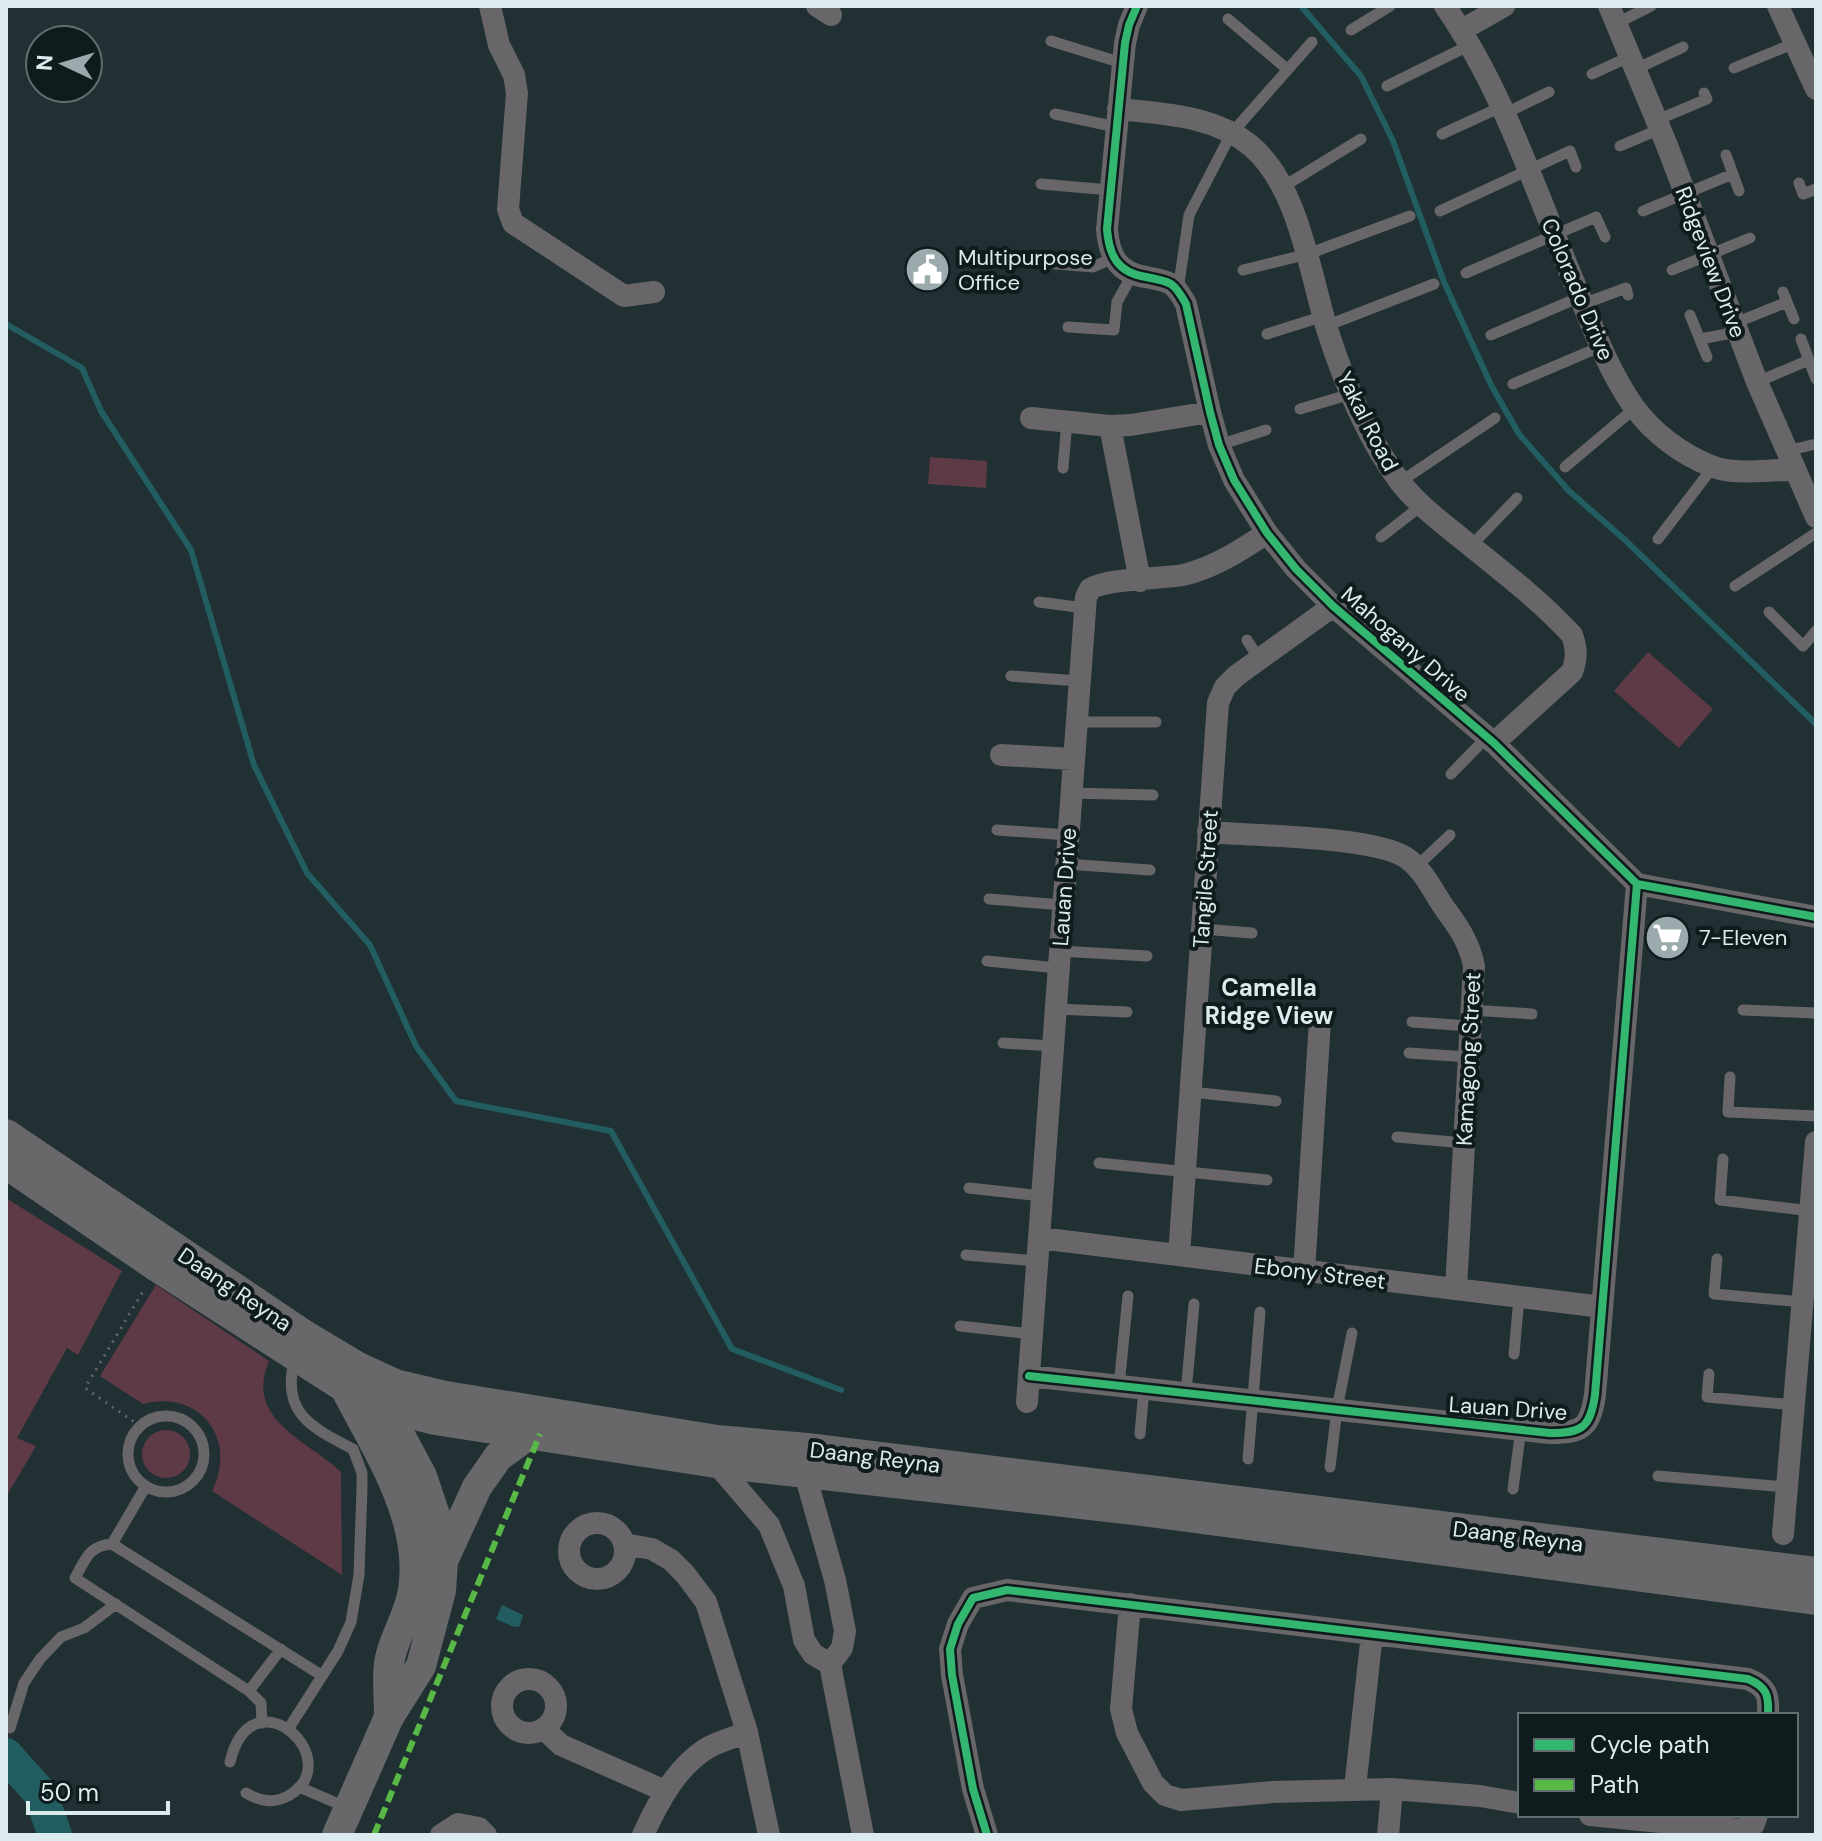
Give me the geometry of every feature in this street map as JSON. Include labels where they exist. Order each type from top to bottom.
[{"type":"main road","name":"Daang Reyna","points":[[6,1134],[300,1347]]},
{"type":"main road","name":"Daang Reyna","points":[[6,1164],[157,1267],[351,1378],[435,1420],[806,1461],[1802,1584]]},
{"type":"main road","points":[[351,1378],[396,1490],[410,1530],[415,1557],[413,1590],[390,1656],[389,1717]]},
{"type":"main road","name":"Daang Reyna","points":[[390,1396],[446,1396],[717,1452]]},
{"type":"main road","points":[[343,1822],[389,1717],[421,1666],[435,1621],[443,1561],[440,1530],[390,1396]]},
{"type":"main road","points":[[443,1561],[477,1487],[498,1457],[531,1433]]},
{"type":"street","points":[[490,6],[499,45],[514,75],[517,93],[508,209],[513,223],[624,296],[654,292]]},
{"type":"street","name":"Colorado Drive","points":[[1445,6],[1466,38],[1503,110],[1600,347],[1635,408],[1665,439],[1713,467],[1736,471],[1791,460]]},
{"type":"street","points":[[1466,38],[1504,6]]},
{"type":"street","points":[[1778,6],[1805,53],[1816,89]]},
{"type":"street","points":[[1134,7],[1122,63],[1107,229],[1113,258],[1121,268],[1132,275],[1169,283],[1178,291]]},
{"type":"street","name":"Ridgeview Drive","points":[[1613,14],[1757,382],[1816,517]]},
{"type":"street","name":"Yakal Road","points":[[1117,118],[1174,115],[1206,122],[1251,146],[1281,188],[1297,222],[1325,321],[1351,394],[1368,430],[1400,482],[1421,506],[1572,635],[1576,647],[1572,672],[1491,740]]},
{"type":"street","name":"Mahogany Drive","points":[[1178,291],[1186,304],[1219,445],[1234,480],[1267,533],[1296,569],[1333,606],[1491,740],[1637,884]]},
{"type":"street","points":[[1031,418],[1110,426],[1158,422],[1210,412]]},
{"type":"street","points":[[1110,426],[1140,581]]},
{"type":"street","points":[[1084,608],[1090,589],[1096,585],[1186,574],[1212,566],[1267,533]]},
{"type":"street","name":"Tangile Street","points":[[1179,1255],[1218,703],[1225,687],[1253,649],[1333,606]]},
{"type":"street","name":"Lauan Drive","points":[[1027,1402],[1084,608]]},
{"type":"street","points":[[1001,755],[1073,759]]},
{"type":"street","name":"Kamagong Street","points":[[1208,832],[1372,846],[1404,857],[1416,867],[1467,939],[1474,966],[1456,1289]]},
{"type":"street","points":[[1637,884],[1816,917]]},
{"type":"street","name":"Lauan Drive","points":[[1029,1376],[1568,1433],[1577,1431],[1587,1423],[1595,1395],[1637,884]]},
{"type":"street","points":[[1304,1271],[1320,1021]]},
{"type":"street","points":[[1783,1534],[1816,1142]]},
{"type":"street","name":"Ebony Street","points":[[1039,1238],[1602,1307]]},
{"type":"street","points":[[717,1452],[769,1525],[794,1586],[804,1640],[813,1654],[830,1664]]},
{"type":"street","points":[[806,1461],[845,1631],[842,1648],[830,1664],[863,1835]]},
{"type":"street","points":[[624,1544],[652,1549],[671,1560],[706,1602],[747,1732],[769,1835]]},
{"type":"street","points":[[987,1835],[973,1789],[950,1649],[958,1624],[973,1598],[1007,1590],[1748,1679],[1761,1685],[1769,1697],[1768,1713]]},
{"type":"street","points":[[1130,1604],[1121,1709],[1127,1733],[1153,1783],[1165,1795],[1192,1800],[1355,1788],[1480,1796],[1518,1803]]},
{"type":"street","points":[[1355,1788],[1372,1634]]},
{"type":"street","points":[[544,1729],[561,1745],[665,1791]]},
{"type":"street","points":[[643,1835],[665,1791],[679,1774],[709,1747],[747,1732]]},
{"type":"street","points":[[1388,1835],[1392,1789]]},
{"type":"street","points":[[1610,1817],[1741,1830],[1754,1824],[1756,1817]]},
{"type":"street","points":[[441,1835],[458,1824],[479,1828],[486,1835]]},
{"type":"lane","points":[[1351,30],[1390,6]]},
{"type":"lane","points":[[1613,14],[1651,6]]},
{"type":"lane","points":[[1228,19],[1287,69]]},
{"type":"lane","points":[[1387,86],[1466,38]]},
{"type":"lane","points":[[1051,41],[1122,63]]},
{"type":"lane","points":[[1178,291],[1189,215],[1231,134],[1312,42]]},
{"type":"lane","points":[[1592,74],[1683,47]]},
{"type":"lane","points":[[1734,68],[1805,53]]},
{"type":"lane","points":[[1442,134],[1549,92]]},
{"type":"lane","points":[[1620,146],[1707,99],[1704,93]]},
{"type":"lane","points":[[1055,114],[1117,118]]},
{"type":"lane","points":[[1281,188],[1361,139]]},
{"type":"lane","points":[[1440,211],[1570,151],[1576,167]]},
{"type":"lane","points":[[1726,155],[1739,191]]},
{"type":"lane","points":[[1643,211],[1733,174]]},
{"type":"lane","points":[[1799,183],[1803,194],[1816,189]]},
{"type":"lane","points":[[1041,184],[1110,190]]},
{"type":"lane","points":[[1243,270],[1308,254],[1410,216]]},
{"type":"lane","points":[[1466,273],[1596,217],[1605,237]]},
{"type":"lane","points":[[1672,270],[1750,238]]},
{"type":"lane","points":[[1032,262],[1093,267],[1113,258]]},
{"type":"lane","points":[[1068,327],[1114,330],[1117,302],[1132,275]]},
{"type":"lane","points":[[1267,334],[1325,321],[1434,284]]},
{"type":"lane","points":[[1491,335],[1581,301],[1626,288],[1628,295]]},
{"type":"lane","points":[[1700,339],[1736,328],[1785,297],[1794,319]]},
{"type":"lane","points":[[1690,315],[1707,357]]},
{"type":"lane","points":[[1801,339],[1816,379]]},
{"type":"lane","points":[[1513,384],[1600,347]]},
{"type":"lane","points":[[1757,382],[1809,360]]},
{"type":"lane","points":[[1300,409],[1351,394]]},
{"type":"lane","points":[[1565,467],[1635,408]]},
{"type":"lane","points":[[1400,482],[1495,418]]},
{"type":"lane","points":[[1063,468],[1067,421]]},
{"type":"lane","points":[[1219,445],[1266,430]]},
{"type":"lane","points":[[1791,460],[1816,444]]},
{"type":"lane","points":[[1658,539],[1713,467]]},
{"type":"lane","points":[[1471,546],[1517,498]]},
{"type":"lane","points":[[1381,537],[1421,506]]},
{"type":"lane","points":[[1735,586],[1816,533]]},
{"type":"lane","points":[[1039,602],[1084,608]]},
{"type":"lane","points":[[1769,612],[1803,646],[1816,631]]},
{"type":"lane","points":[[1011,676],[1079,681]]},
{"type":"lane","points":[[1076,722],[1156,722]]},
{"type":"lane","points":[[1451,774],[1491,740]]},
{"type":"lane","points":[[1071,793],[1153,795]]},
{"type":"lane","points":[[997,830],[1068,835]]},
{"type":"lane","points":[[1416,867],[1450,835]]},
{"type":"lane","points":[[1066,864],[1150,870]]},
{"type":"lane","points":[[989,899],[1063,905]]},
{"type":"lane","points":[[1202,929],[1252,933]]},
{"type":"lane","points":[[987,961],[1147,956]]},
{"type":"lane","points":[[1055,1009],[1127,1012]]},
{"type":"lane","points":[[1743,1010],[1816,1013]]},
{"type":"lane","points":[[1412,1022],[1532,1014]]},
{"type":"lane","points":[[1003,1043],[1053,1046]]},
{"type":"lane","points":[[1409,1053],[1468,1057]]},
{"type":"lane","points":[[1730,1077],[1728,1112],[1816,1116]]},
{"type":"lane","points":[[1191,1092],[1276,1101]]},
{"type":"lane","points":[[1397,1137],[1464,1143]]},
{"type":"lane","points":[[1723,1159],[1720,1200],[1811,1211]]},
{"type":"lane","points":[[1099,1163],[1267,1180]]},
{"type":"lane","points":[[969,1188],[1042,1196]]},
{"type":"lane","points":[[966,1255],[1037,1261]]},
{"type":"lane","points":[[1717,1259],[1714,1294],[1804,1302]]},
{"type":"lane","points":[[1119,1386],[1128,1296]]},
{"type":"lane","points":[[1514,1354],[1519,1297]]},
{"type":"lane","points":[[1186,1393],[1194,1304]]},
{"type":"lane","points":[[1248,1459],[1260,1312]]},
{"type":"lane","points":[[960,1326],[1032,1334]]},
{"type":"lane","points":[[1330,1467],[1337,1409],[1352,1333]]},
{"type":"lane","points":[[289,1728],[338,1651],[351,1622],[359,1575],[362,1473],[353,1449],[322,1434],[301,1415],[290,1393],[290,1376],[300,1347]]},
{"type":"lane","points":[[1709,1374],[1707,1397],[1794,1405]]},
{"type":"lane","points":[[1140,1434],[1144,1389]]},
{"type":"lane","points":[[157,1416],[177,1417],[194,1427],[203,1445],[203,1465],[192,1482],[175,1492],[155,1491],[146,1486],[132,1472],[127,1452],[129,1442],[140,1426],[157,1416]]},
{"type":"lane","points":[[1513,1489],[1521,1429]]},
{"type":"lane","points":[[1658,1476],[1787,1487]]},
{"type":"lane","points":[[112,1544],[146,1486]]},
{"type":"lane","points":[[262,1723],[261,1703],[249,1691],[75,1578],[89,1553],[99,1545],[112,1544],[321,1675]]},
{"type":"lane","points":[[10,1728],[24,1683],[40,1659],[61,1637],[84,1628],[116,1604]]},
{"type":"lane","points":[[249,1691],[281,1649]]},
{"type":"lane","points":[[230,1762],[234,1743],[241,1734],[262,1723],[276,1723],[289,1728],[306,1749],[306,1775],[291,1795],[269,1801],[257,1800],[246,1793]]},
{"type":"lane","points":[[299,1787],[343,1822]]},
{"type":"path","points":[[140,1426],[85,1388],[157,1267]]},
{"type":"shaded area","points":[[930,457],[987,461],[986,488],[928,484]]},
{"type":"shaded area","points":[[1648,652],[1713,709],[1679,748],[1614,691]]},
{"type":"shaded area","points":[[6,1198],[122,1271],[78,1355],[67,1348],[17,1438],[36,1446],[6,1497]]},
{"type":"shaded area","points":[[156,1285],[269,1361],[264,1381],[265,1399],[272,1414],[283,1427],[341,1472],[342,1575],[212,1491],[219,1472],[217,1437],[209,1422],[197,1411],[163,1401],[143,1404],[100,1376]]},
{"type":"shaded area","points":[[166,1430],[183,1437],[190,1454],[183,1471],[166,1478],[149,1471],[142,1454],[149,1437]]},
{"type":"water","points":[[502,1605],[523,1615],[520,1626],[514,1627],[496,1619]]},
{"type":"waterway","points":[[1301,6],[1361,76],[1393,141],[1444,282],[1491,385],[1519,434],[1569,491],[1624,539],[1816,724]]},
{"type":"waterway","points":[[6,324],[82,368],[101,411],[191,550],[254,765],[307,873],[370,945],[416,1046],[456,1101],[611,1131],[732,1349],[841,1390]]},
{"type":"waterway","points":[[6,1755],[40,1793],[55,1835]]},
{"type":"marked path","points":[[374,1835],[540,1434]]},
{"type":"cycle path","points":[[1137,6],[1125,43],[1107,229],[1110,247],[1117,262],[1128,272],[1171,284],[1186,304],[1219,445],[1234,480],[1267,533],[1296,569],[1333,606],[1494,743],[1637,884],[1816,917]]},
{"type":"cycle path","points":[[1029,1376],[1550,1433],[1570,1432],[1583,1426],[1590,1415],[1595,1395],[1637,884]]},
{"type":"cycle path","points":[[987,1835],[973,1789],[950,1649],[958,1624],[973,1598],[1007,1590],[1748,1679],[1766,1692],[1768,1713]]},
{"type":"place","name":"Multipurpose Office","points":[[927,270]]},
{"type":"place","name":"7-Eleven","points":[[1668,937]]},
{"type":"district","name":"Camella Ridge View","points":[[1269,1002]]}]
